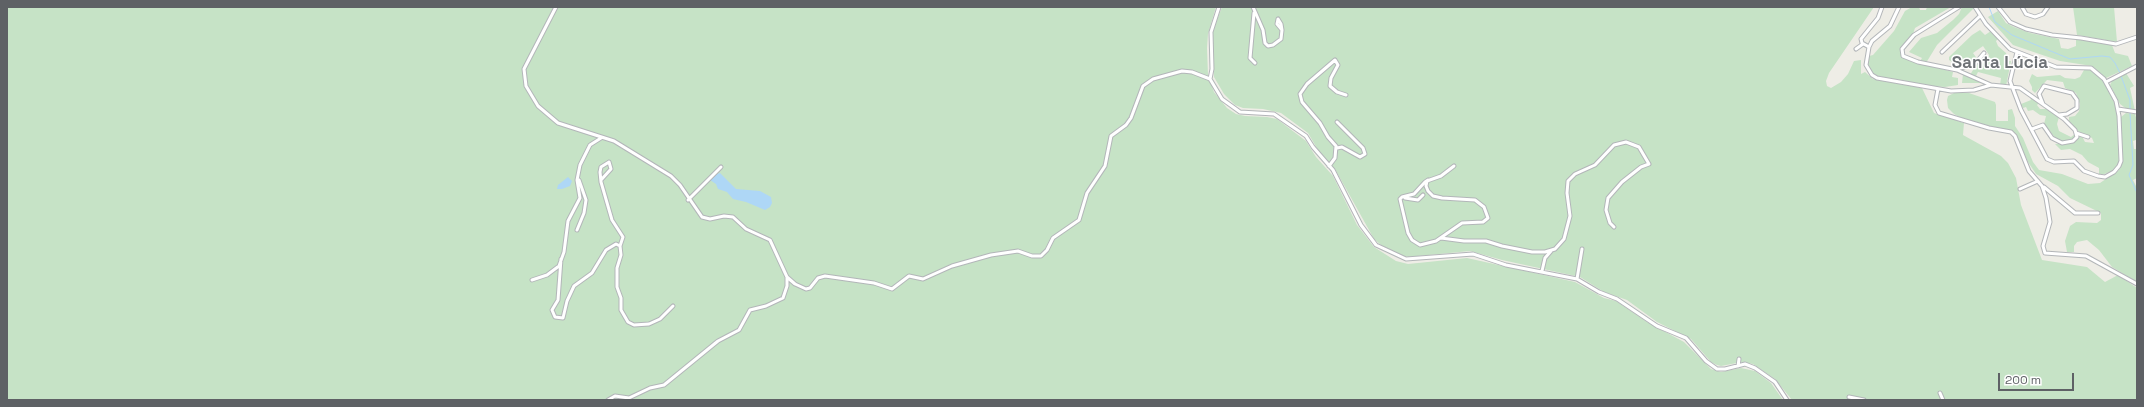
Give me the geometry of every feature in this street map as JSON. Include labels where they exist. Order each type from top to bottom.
[{"type":"street","points":[[556,7],[526,63],[523,74],[526,86],[532,99],[551,119],[568,127],[603,137],[621,145],[671,176],[680,185],[688,200],[702,217],[710,219],[724,216],[733,217],[746,229],[770,240],[787,277],[795,284],[806,289],[810,288],[818,278],[825,276],[874,283],[892,289],[909,276],[922,279],[952,266],[991,255],[1018,251],[1032,256],[1041,256],[1047,250],[1053,238],[1079,220],[1086,196],[1105,166],[1111,136],[1126,125],[1131,118],[1143,86],[1153,79],[1182,71],[1192,72],[1210,79],[1222,99],[1231,107],[1247,114],[1263,112],[1274,114],[1299,129],[1329,166],[1366,233],[1376,245],[1388,252],[1401,258],[1414,260],[1473,254],[1506,265],[1577,279],[1599,292],[1617,299],[1657,326],[1686,338],[1694,345],[1706,361],[1717,369],[1748,365],[1755,368],[1775,382],[1786,400]]},
{"type":"street","points":[[1210,79],[1212,69],[1211,32],[1219,7]]},
{"type":"street","points":[[1253,7],[1263,30],[1265,43],[1268,46],[1273,45],[1280,40],[1282,30]]},
{"type":"street","points":[[1862,44],[1861,39],[1878,18],[1882,7]]},
{"type":"street","points":[[1899,7],[1890,26],[1872,41],[1869,47],[1866,66],[1868,71],[1874,76],[1938,89],[1968,91],[1991,85]]},
{"type":"street","points":[[1959,7],[1914,35],[1902,51],[1907,59],[1954,70],[1991,85],[2021,89],[2068,122],[2076,133],[2088,137]]},
{"type":"street","points":[[1974,7],[2004,44],[2017,52],[2056,68],[2091,68],[2107,83],[2118,109],[2120,163],[2114,172],[2105,177],[2087,172],[2074,161],[2049,161],[2032,129],[2009,78],[2017,52]]},
{"type":"street","points":[[1998,7],[2010,22],[2026,30],[2116,44],[2137,36]]},
{"type":"street","points":[[2022,7],[2026,14],[2035,18],[2043,14],[2048,7]]},
{"type":"street","points":[[1254,11],[1250,58],[1255,63]]},
{"type":"street","points":[[1942,52],[1980,16]]},
{"type":"street","points":[[1862,44],[1869,47]]},
{"type":"street","points":[[1856,49],[1862,44]]},
{"type":"street","points":[[1954,70],[1974,65],[1984,53]]},
{"type":"street","points":[[1329,166],[1335,158],[1336,148],[1320,123],[1302,102],[1300,94],[1307,84],[1336,60],[1338,65],[1331,78],[1330,86],[1337,92],[1346,95]]},
{"type":"street","points":[[2107,83],[2118,75],[2137,66]]},
{"type":"street","points":[[2044,104],[2040,94],[2043,87],[2068,91],[2075,96],[2078,104],[2077,108],[2066,117],[2068,122]]},
{"type":"street","points":[[1938,89],[1935,105],[1938,113],[2014,134],[2029,171],[2049,193],[2076,213],[2098,213]]},
{"type":"street","points":[[2118,109],[2128,112],[2136,112]]},
{"type":"street","points":[[2059,115],[2069,114]]},
{"type":"street","points":[[1336,148],[1342,147],[1358,157],[1365,154],[1363,148],[1337,122]]},
{"type":"street","points":[[2032,129],[2043,125],[2053,139],[2064,143],[2075,140],[2076,133]]},
{"type":"street","points":[[577,230],[584,213],[586,200],[578,179],[578,172],[587,149],[593,142],[603,137]]},
{"type":"street","points":[[1542,271],[1545,258],[1552,250],[1561,244],[1566,233],[1570,212],[1567,188],[1571,176],[1595,165],[1614,145],[1626,142],[1639,147],[1649,164],[1641,167],[1622,182],[1608,198],[1606,210],[1610,222],[1614,227]]},
{"type":"street","points":[[601,180],[611,168],[609,162],[601,167],[601,180],[612,220],[623,237],[620,246],[621,255],[617,268],[617,288],[621,298],[621,310],[628,322],[634,325],[650,324],[660,319],[673,306]]},
{"type":"street","points":[[1402,197],[1414,194],[1428,180],[1442,176],[1454,166]]},
{"type":"street","points":[[688,200],[721,167]]},
{"type":"street","points":[[578,172],[580,198],[568,221],[561,259],[558,300],[552,312],[555,317],[561,319],[563,318],[567,301],[574,286],[592,273],[606,250],[614,245],[620,246]]},
{"type":"street","points":[[1402,197],[1400,201],[1408,233],[1412,240],[1423,245],[1441,238],[1462,223],[1485,222],[1488,218],[1488,214],[1482,205],[1475,200],[1433,196],[1426,186],[1428,180]]},
{"type":"street","points":[[2020,189],[2038,181]]},
{"type":"street","points":[[2041,185],[2045,195],[2050,219],[2043,246],[2045,253],[2086,256],[2137,284]]},
{"type":"street","points":[[2045,195],[2049,193]]},
{"type":"street","points":[[1402,197],[1418,200],[1424,195]]},
{"type":"street","points":[[1441,238],[1486,241],[1508,248],[1532,252],[1552,250]]},
{"type":"street","points":[[1577,279],[1582,248]]},
{"type":"street","points":[[532,280],[552,273],[561,259]]},
{"type":"street","points":[[608,400],[615,396],[629,398],[650,388],[664,385],[718,341],[739,330],[750,310],[766,306],[783,298],[787,286],[787,277]]},
{"type":"street","points":[[1738,366],[1739,359]]},
{"type":"street","points":[[1940,393],[1943,400]]},
{"type":"street","points":[[1849,397],[1864,400]]},
{"type":"green space","points":[[7,7],[1216,7],[1208,34],[1207,48],[1208,75],[1214,92],[1227,108],[1236,114],[1277,119],[1306,141],[1316,157],[1333,176],[1357,225],[1374,247],[1396,261],[1408,264],[1467,258],[1575,282],[1604,298],[1616,301],[1647,322],[1684,342],[1711,369],[1721,372],[1741,368],[1755,371],[1771,383],[1783,400],[7,400]]},
{"type":"green space","points":[[1222,7],[1874,7],[1829,73],[1826,81],[1827,86],[1831,88],[1841,82],[1848,74],[1854,61],[1861,60],[1861,74],[1865,72],[1873,79],[1922,88],[1934,113],[1964,123],[1963,135],[2001,156],[2008,163],[2016,178],[2021,205],[2042,260],[2087,267],[2105,282],[2118,275],[2137,288],[2137,400],[1792,400],[1775,379],[1753,364],[1742,362],[1721,366],[1711,362],[1691,339],[1657,322],[1627,300],[1604,292],[1580,277],[1502,260],[1470,251],[1408,257],[1400,255],[1381,245],[1374,239],[1335,169],[1318,150],[1308,133],[1281,113],[1263,109],[1243,108],[1235,105],[1224,94],[1214,77],[1213,43],[1213,30]]},
{"type":"green space","points":[[1912,7],[1919,7],[1920,10],[1926,10],[1927,7],[1951,7],[1915,28],[1913,34],[1901,49],[1901,55],[1905,59],[1953,72],[1952,77],[1958,78],[1958,85],[1945,87],[1932,86],[1878,76],[1869,71],[1867,64],[1869,56],[1873,55],[1894,31],[1905,11]]},
{"type":"green space","points":[[1962,7],[1973,7],[1973,9],[1937,45],[1926,63],[1920,61],[1922,58],[1909,52],[1921,38],[1937,33],[1953,20],[1959,14]]},
{"type":"green space","points":[[2073,7],[2114,7],[2117,42],[2077,35]]},
{"type":"green space","points":[[1998,11],[2006,23],[2014,27],[2030,33],[2059,39],[2061,48],[2068,49],[2076,46],[2076,39],[2112,45],[2115,53],[2128,56],[2132,66],[2106,78],[2092,66],[2060,61],[2013,45],[1988,17]]},
{"type":"green space","points":[[1980,30],[1985,35],[1991,31],[1998,39],[1996,41],[1998,46],[2006,53],[2008,61],[2011,61],[2006,86],[2000,85],[2001,78],[1978,72],[1975,78],[1970,75],[1976,65],[1980,63],[1986,64],[1989,55],[1983,46],[1973,53],[1978,60],[1973,64],[1970,59],[1954,63],[1949,60],[1949,57],[1972,35]]},
{"type":"green space","points":[[2084,70],[2093,70],[2102,79],[2111,94],[2117,110],[2119,163],[2114,170],[2102,175],[2099,174],[2099,168],[2088,162],[2082,155],[2070,149],[2061,150],[2055,144],[2073,143],[2077,140],[2079,135],[2082,136],[2085,142],[2094,143],[2092,138],[2079,132],[2069,121],[2069,117],[2075,116],[2079,111],[2080,104],[2076,93],[2065,88],[2063,82],[2047,80],[2035,93],[2032,90],[2029,81],[2032,74],[2037,77],[2060,75],[2065,78],[2075,79],[2080,77]]},
{"type":"green space","points":[[2126,73],[2134,86],[2130,88],[2135,111],[2128,110],[2120,104],[2110,85],[2112,81]]},
{"type":"green space","points":[[1963,74],[1982,83],[1962,83]]},
{"type":"green space","points":[[1954,93],[1969,93],[1995,102],[1996,121],[2008,121],[2008,110],[2012,109],[2015,118],[2015,126],[2023,138],[2033,162],[2039,170],[2062,174],[2088,184],[2100,183],[2119,170],[2121,164],[2121,117],[2126,113],[2135,114],[2137,121],[2137,133],[2136,140],[2133,141],[2134,149],[2137,149],[2137,178],[2133,180],[2137,188],[2137,282],[2112,267],[2099,250],[2087,240],[2077,242],[2074,246],[2074,252],[2067,252],[2065,241],[2070,226],[2076,222],[2097,223],[2101,220],[2101,213],[2070,198],[2058,186],[2036,174],[2028,162],[2016,135],[2012,132],[1965,120],[1954,114],[1948,108],[1947,100],[1948,96]]},
{"type":"green space","points":[[2030,97],[2039,103],[2037,105],[2040,109],[2047,109],[2059,117],[2057,124],[2059,131],[2071,137],[2075,134],[2074,140],[2064,142],[2057,140],[2044,124],[2046,116],[2040,115],[2033,110],[2028,111],[2026,107],[2023,108],[2021,104],[2031,100]]},
{"type":"water","points":[[720,173],[736,189],[760,191],[771,197],[772,203],[770,207],[765,210],[746,202],[733,199],[727,192],[718,189],[716,184],[710,180]]},
{"type":"water","points":[[568,177],[572,181],[570,186],[557,189],[558,185]]},
{"type":"waterway","points":[[1989,7],[1995,22],[2012,35],[2070,59],[2102,56],[2110,57],[2120,73]]},
{"type":"waterway","points":[[2121,76],[2130,100],[2130,110]]},
{"type":"waterway","points":[[2130,113],[2133,165],[2129,175],[2137,193]]},
{"type":"district","name":"Santa Lúcia","points":[[2000,63]]}]
